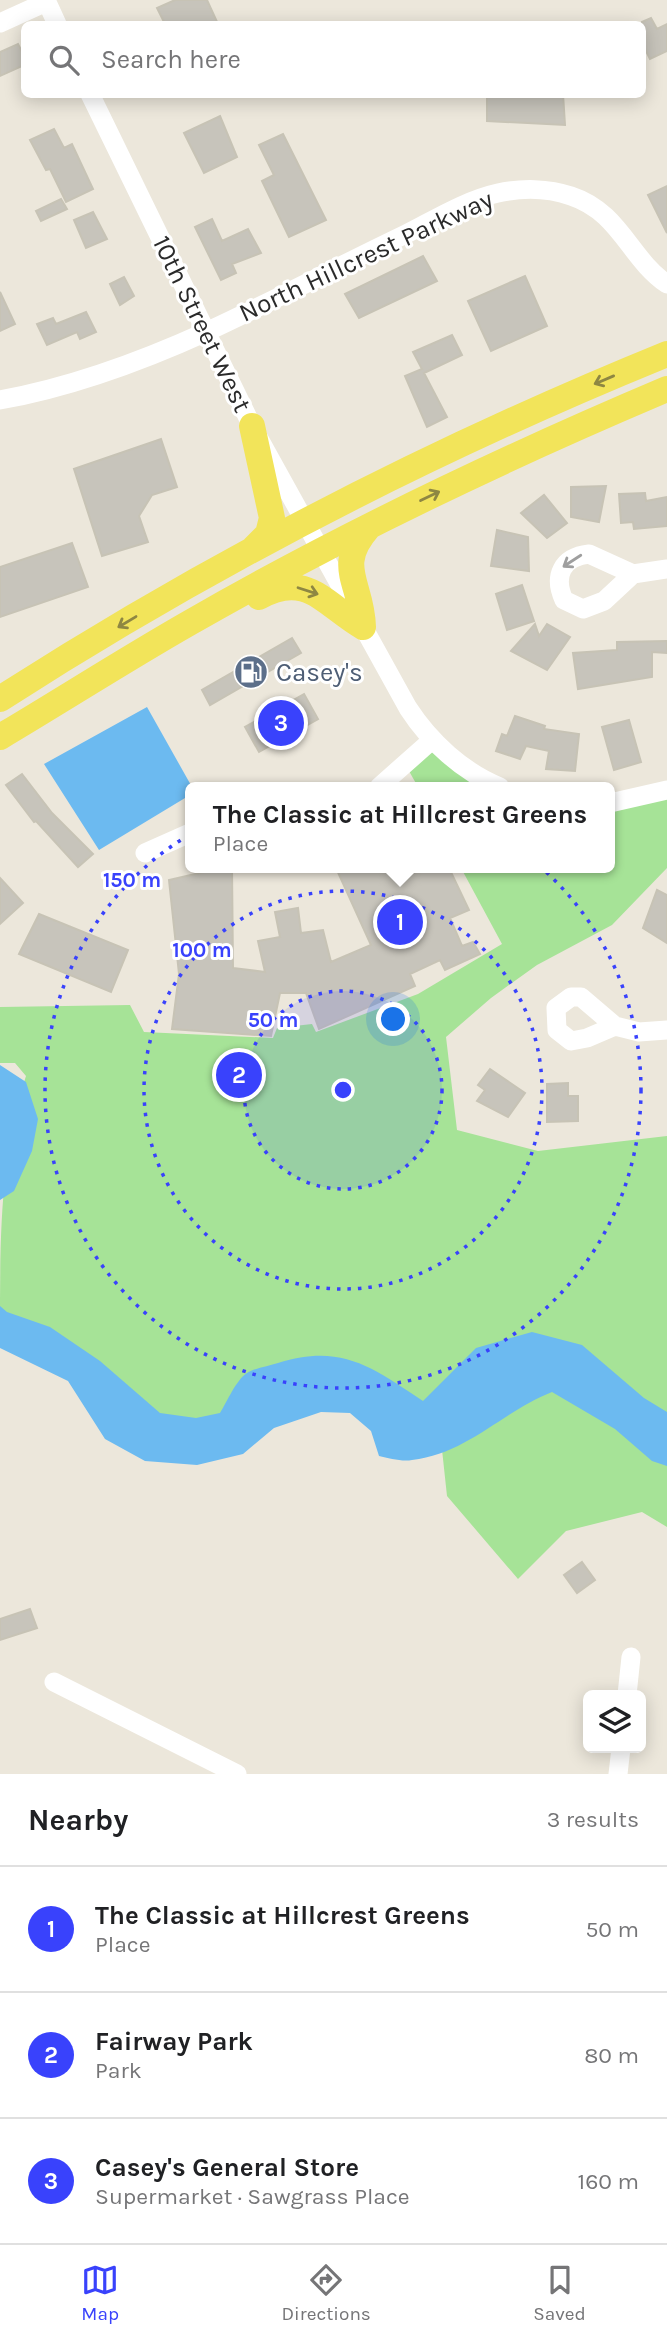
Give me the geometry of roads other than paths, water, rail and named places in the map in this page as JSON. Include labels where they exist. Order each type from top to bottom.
[{"type":"main road","points":[[0,699],[169,597],[304,523],[530,413],[667,354]]},
{"type":"main road","points":[[0,736],[191,622],[319,552],[547,441],[667,389]]},
{"type":"main road","points":[[319,552],[324,534],[331,526],[442,467],[530,413]]},
{"type":"main road","points":[[250,552],[268,534],[272,518],[252,426]]},
{"type":"main road","points":[[0,736],[41,699],[198,598],[285,551],[304,533],[304,523]]},
{"type":"main road","points":[[363,627],[350,560],[356,542],[369,527]]},
{"type":"main road","points":[[29,720],[77,699],[276,589],[288,587],[312,591],[363,627]]},
{"type":"street","points":[[0,23],[46,1],[56,21]]},
{"type":"street","name":"10th Street West","points":[[92,98],[252,426],[319,552],[408,708],[432,740],[462,765],[491,782]]},
{"type":"street","name":"North Hillcrest Parkway","points":[[0,400],[104,374],[206,332],[463,206],[515,190],[552,191],[589,204],[609,218],[643,262],[667,284]]},
{"type":"street","points":[[634,574],[667,569]]},
{"type":"street","points":[[385,782],[432,740]]},
{"type":"street","points":[[615,802],[655,795],[667,790]]},
{"type":"street","points":[[145,853],[185,835]]},
{"type":"street","points":[[615,1026],[639,1032],[667,1030]]},
{"type":"street","points":[[628,1690],[631,1657]]},
{"type":"street","points":[[54,1682],[237,1774]]},
{"type":"street","points":[[618,1774],[620,1753]]},
{"type":"water","points":[[147,707],[189,782],[185,782],[185,798],[99,850],[44,764]]},
{"type":"water","points":[[0,1065],[26,1082],[38,1119],[32,1151],[14,1191],[0,1200]]},
{"type":"water","points":[[0,1306],[7,1312],[50,1327],[100,1361],[160,1413],[196,1418],[220,1413],[239,1381],[250,1371],[300,1357],[338,1357],[355,1362],[388,1378],[423,1401],[476,1348],[532,1332],[582,1345],[644,1398],[667,1412],[667,1466],[652,1461],[615,1429],[552,1392],[450,1450],[412,1460],[379,1456],[371,1431],[350,1413],[321,1412],[274,1428],[243,1454],[197,1465],[145,1461],[105,1439],[68,1381],[0,1348]]},
{"type":"place","name":"Casey's","points":[[251,672]]},
{"type":"place","name":"Casey's General Store","points":[[281,723]]},
{"type":"place","name":"The Classic at Hillcrest Greens","points":[[400,922]]},
{"type":"place","name":"Fairway Park","points":[[239,1075]]}]
